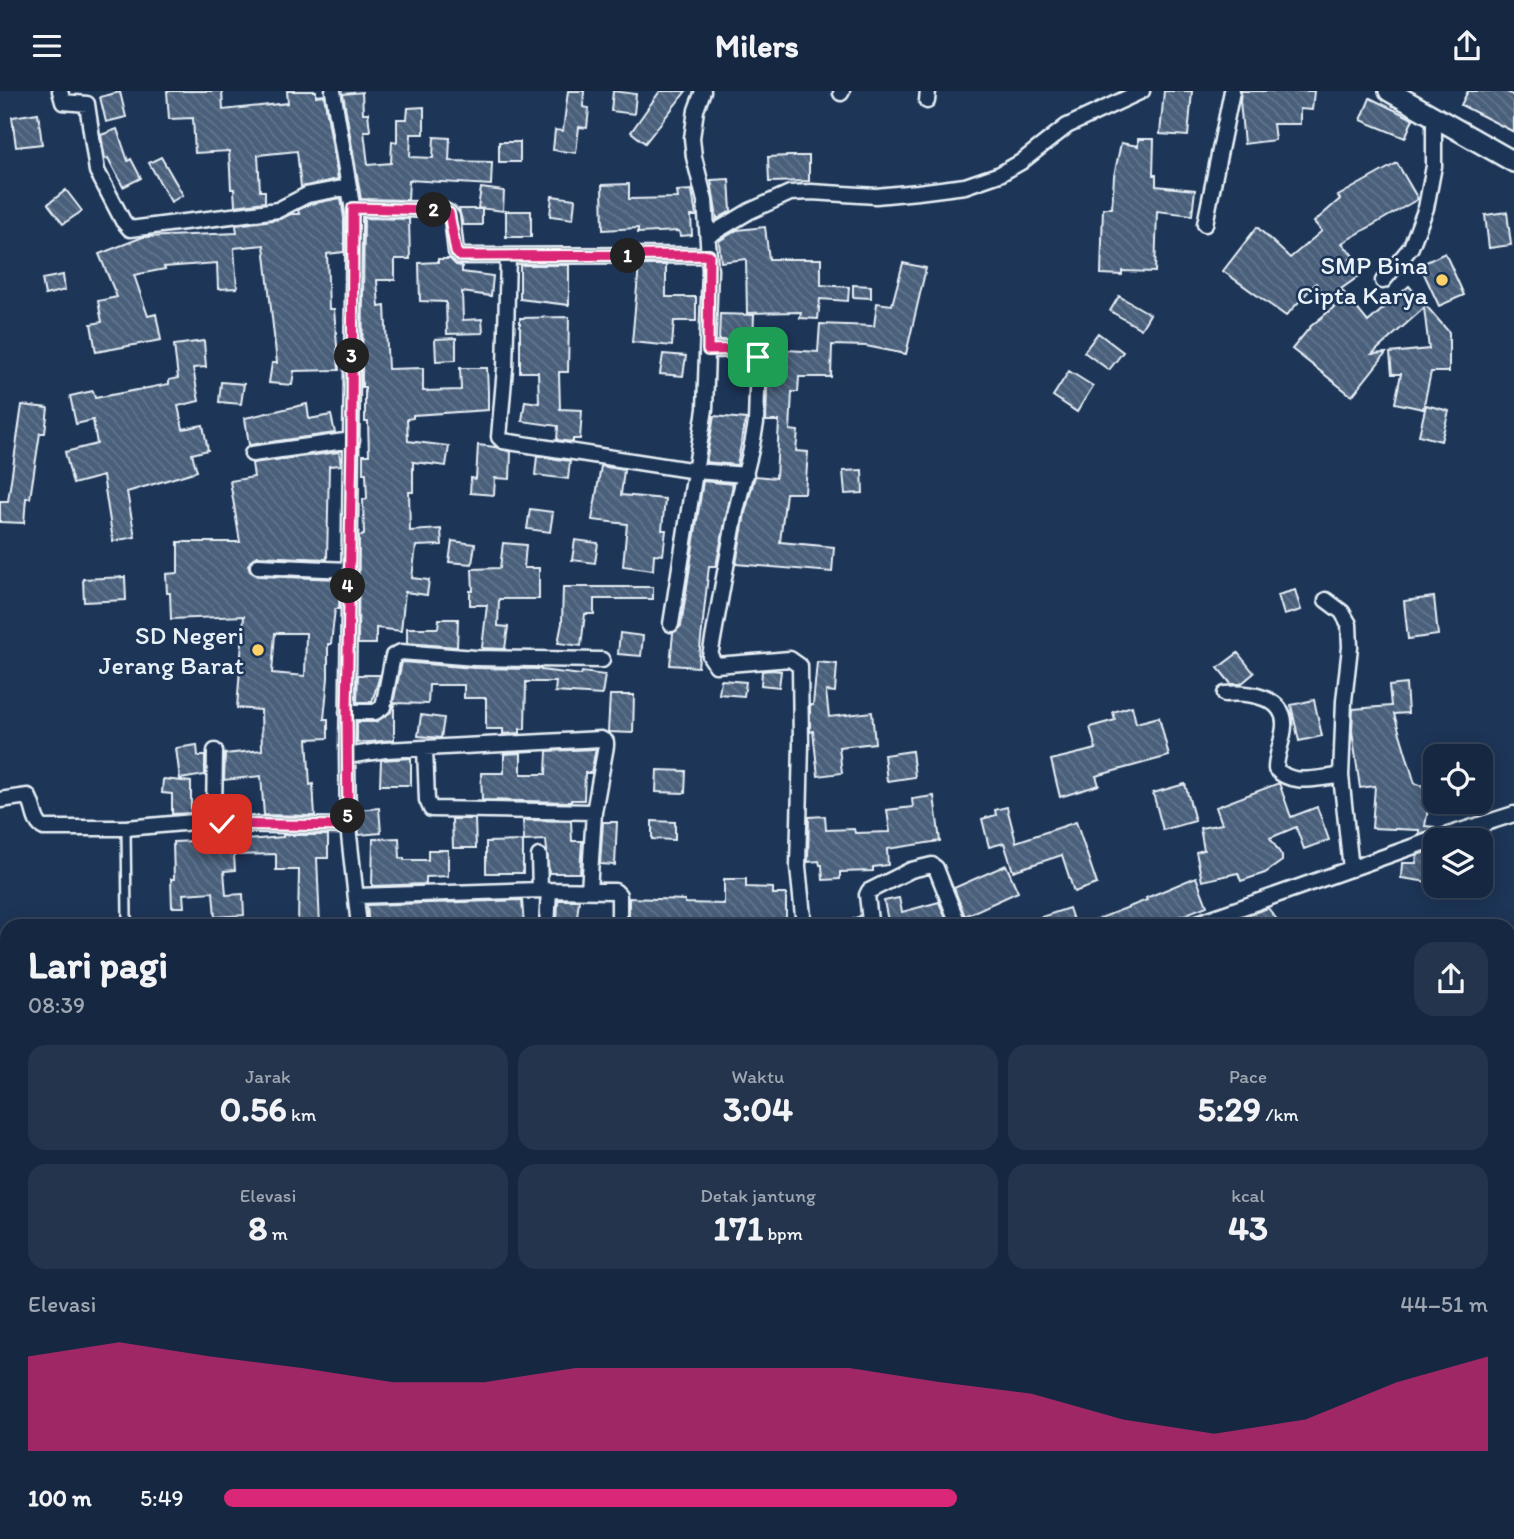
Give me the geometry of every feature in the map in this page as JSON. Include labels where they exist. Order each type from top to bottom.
[{"type":"street","points":[[60,91],[63,102],[88,105],[97,171],[128,229],[274,211],[299,198],[349,187]]},
{"type":"street","points":[[334,91],[353,208],[347,756],[348,826],[359,919]]},
{"type":"street","points":[[671,624],[705,409],[709,255],[705,201],[692,138],[696,110],[703,91]]},
{"type":"street","points":[[708,236],[750,211],[790,193],[876,196],[965,185],[1000,174],[1021,162],[1067,126],[1142,91]]},
{"type":"street","points":[[1205,224],[1232,91]]},
{"type":"street","points":[[1389,91],[1513,161]]},
{"type":"street","points":[[1383,281],[1411,247],[1426,208],[1434,166],[1434,117]]},
{"type":"street","points":[[353,208],[443,210],[452,217],[457,255],[709,255]]},
{"type":"street","points":[[508,257],[501,439],[513,444],[696,471],[746,475]]},
{"type":"street","points":[[708,350],[749,349],[754,350],[758,357],[756,423],[736,511],[710,656],[716,664],[790,659],[800,666],[798,867],[803,919]]},
{"type":"street","points":[[253,454],[352,440]]},
{"type":"street","points":[[258,566],[348,570]]},
{"type":"street","points":[[1326,600],[1342,612],[1349,624],[1350,647],[1344,701],[1341,776],[1351,869]]},
{"type":"street","points":[[347,712],[375,712],[383,707],[393,656],[401,652],[475,659],[602,660]]},
{"type":"street","points":[[1225,694],[1258,695],[1277,705],[1284,722],[1282,742],[1276,758],[1276,769],[1282,776],[1293,781],[1341,776]]},
{"type":"street","points":[[347,756],[385,750],[604,740],[606,746],[594,812],[589,891]]},
{"type":"street","points":[[425,749],[426,800],[431,809],[594,812]]},
{"type":"street","points":[[215,751],[214,816],[222,824],[348,826]]},
{"type":"street","points":[[0,800],[28,796],[37,823],[44,828],[126,828],[217,820]]},
{"type":"street","points":[[1209,919],[1514,814]]},
{"type":"street","points":[[539,856],[547,919]]},
{"type":"street","points":[[870,919],[867,895],[869,891],[911,870],[932,865],[936,868],[956,919]]},
{"type":"street","points":[[357,897],[545,890],[617,892],[619,919]]},
{"type":"lane","points":[[126,828],[127,918]]},
{"type":"building","points":[[167,91],[222,91],[223,110],[288,103],[287,91],[316,91],[316,96],[324,95],[338,179],[301,187],[297,151],[258,155],[260,191],[265,191],[265,202],[235,206],[234,189],[231,189],[229,151],[195,153],[193,118],[169,119]]},
{"type":"building","points":[[568,91],[584,91],[583,107],[589,108],[587,128],[579,127],[576,153],[553,150],[555,130],[563,131]]},
{"type":"building","points":[[613,91],[636,94],[634,114],[611,111]]},
{"type":"building","points":[[660,91],[686,91],[645,143],[631,132]]},
{"type":"building","points":[[1164,91],[1192,91],[1188,136],[1160,134]]},
{"type":"building","points":[[1241,91],[1314,91],[1312,110],[1300,109],[1300,124],[1273,124],[1275,140],[1244,144]]},
{"type":"building","points":[[1468,91],[1505,91],[1514,96],[1514,132],[1461,105]]},
{"type":"building","points":[[120,92],[126,117],[106,122],[100,97]]},
{"type":"building","points":[[362,92],[363,113],[368,113],[370,131],[364,131],[368,165],[391,163],[392,141],[397,142],[397,119],[407,119],[408,108],[424,107],[424,134],[411,134],[410,157],[433,158],[434,137],[450,138],[449,161],[492,162],[491,185],[409,180],[408,200],[361,199],[343,94]]},
{"type":"building","points":[[1370,98],[1413,119],[1405,138],[1361,120]]},
{"type":"building","points":[[38,113],[42,144],[16,147],[12,117]]},
{"type":"building","points":[[117,129],[128,161],[131,159],[141,178],[123,187],[108,158],[105,159],[101,135]]},
{"type":"building","points":[[1138,139],[1154,139],[1153,175],[1156,175],[1156,186],[1195,190],[1192,215],[1157,211],[1155,272],[1122,271],[1122,275],[1101,274],[1103,208],[1112,208],[1114,176],[1121,143],[1138,146]]},
{"type":"building","points":[[499,142],[520,142],[520,162],[499,162]]},
{"type":"building","points":[[809,156],[809,181],[769,182],[768,157]]},
{"type":"building","points":[[161,157],[183,195],[171,202],[149,163]]},
{"type":"building","points":[[1397,163],[1418,199],[1342,243],[1354,257],[1350,259],[1362,274],[1341,289],[1368,322],[1409,286],[1449,332],[1449,372],[1431,372],[1423,409],[1395,403],[1401,374],[1392,374],[1390,353],[1429,349],[1424,308],[1372,354],[1386,353],[1352,396],[1292,349],[1311,326],[1334,307],[1316,283],[1286,316],[1223,271],[1257,227],[1290,258],[1322,231],[1314,222],[1340,199],[1338,196]]},
{"type":"building","points":[[729,179],[731,211],[717,219],[711,180]]},
{"type":"building","points":[[629,184],[629,199],[678,198],[677,191],[692,190],[696,216],[691,216],[692,235],[680,236],[679,231],[638,233],[638,228],[603,230],[602,185]]},
{"type":"building","points":[[481,188],[504,191],[503,211],[478,208]]},
{"type":"building","points":[[66,190],[82,211],[63,224],[48,204]]},
{"type":"building","points":[[552,196],[575,199],[573,219],[550,216]]},
{"type":"building","points":[[341,198],[344,252],[327,254],[329,309],[334,309],[339,370],[294,371],[292,385],[269,383],[272,363],[277,363],[264,245],[234,248],[237,288],[218,289],[217,263],[164,267],[165,269],[134,275],[148,316],[156,314],[161,340],[96,352],[91,324],[102,322],[98,301],[117,297],[99,254],[143,237],[237,233],[236,225],[280,219],[299,214],[298,210],[310,204]]},
{"type":"building","points":[[459,209],[482,209],[482,225],[463,225]]},
{"type":"building","points":[[506,211],[531,211],[531,237],[506,237]]},
{"type":"building","points":[[1507,212],[1511,245],[1489,248],[1485,215]]},
{"type":"building","points":[[364,218],[409,219],[410,259],[395,259],[395,280],[377,280],[379,307],[385,306],[388,369],[423,368],[423,391],[461,390],[460,368],[487,368],[488,391],[488,410],[413,415],[413,418],[407,419],[408,441],[449,446],[446,466],[413,462],[413,492],[409,492],[410,531],[441,529],[442,545],[416,546],[412,578],[429,580],[427,595],[405,592],[401,631],[376,628],[376,644],[358,644],[359,536],[364,535],[363,499],[367,499],[363,455],[369,455],[365,387],[362,387]]},
{"type":"building","points":[[765,227],[769,259],[821,259],[821,285],[849,287],[848,301],[820,299],[818,319],[800,318],[801,312],[747,313],[746,259],[721,262],[719,241],[737,230]]},
{"type":"building","name":"SMP Bina Cipta Karya","points":[[1445,253],[1464,295],[1439,306],[1420,265]]},
{"type":"building","points":[[438,259],[450,259],[456,265],[462,266],[462,272],[493,276],[491,296],[462,292],[463,320],[482,319],[483,333],[447,334],[446,302],[420,301],[419,263],[438,262]]},
{"type":"building","points":[[903,263],[926,268],[906,354],[866,346],[832,345],[831,377],[799,377],[798,392],[792,392],[790,430],[798,431],[796,451],[808,452],[805,493],[786,493],[780,542],[834,547],[832,572],[736,564],[755,476],[776,478],[779,421],[766,421],[768,357],[787,357],[788,350],[818,352],[820,324],[874,326],[877,303],[892,305]]},
{"type":"building","points":[[520,265],[569,265],[569,305],[520,299]]},
{"type":"building","points":[[639,265],[666,265],[666,297],[696,297],[696,321],[674,321],[672,346],[632,342]]},
{"type":"building","points":[[63,275],[65,290],[45,295],[42,279]]},
{"type":"building","points":[[853,285],[871,286],[871,298],[853,297]]},
{"type":"building","points":[[1119,296],[1150,314],[1141,329],[1110,311]]},
{"type":"building","points":[[720,314],[754,315],[753,340],[719,340]]},
{"type":"building","points":[[569,317],[568,372],[559,372],[560,409],[582,410],[580,439],[573,439],[573,442],[557,440],[558,426],[522,421],[525,401],[539,403],[538,372],[520,372],[520,318]]},
{"type":"building","points":[[1098,333],[1123,352],[1109,370],[1084,352]]},
{"type":"building","points":[[456,338],[456,360],[436,361],[435,339]]},
{"type":"building","points":[[204,341],[206,367],[193,368],[199,401],[178,406],[183,429],[203,425],[208,450],[192,454],[197,471],[127,492],[135,537],[113,541],[103,476],[73,484],[65,452],[97,444],[93,420],[76,424],[70,396],[93,391],[95,398],[169,384],[169,380],[178,378],[174,345]]},
{"type":"building","points":[[663,354],[686,356],[683,376],[660,374]]},
{"type":"building","points":[[1069,371],[1093,386],[1077,412],[1053,396]]},
{"type":"building","points":[[221,382],[244,384],[241,404],[219,402]]},
{"type":"building","points":[[307,404],[309,419],[331,415],[335,433],[249,445],[245,418]]},
{"type":"building","points":[[22,405],[48,408],[45,433],[40,433],[30,498],[26,498],[24,523],[0,522],[0,501],[8,501]]},
{"type":"building","points":[[1426,405],[1449,411],[1441,441],[1419,435]]},
{"type":"building","points":[[714,416],[746,419],[737,465],[706,462]]},
{"type":"building","points":[[478,445],[511,452],[510,479],[495,478],[494,495],[470,493],[471,478],[476,479]]},
{"type":"building","points":[[339,452],[341,465],[329,466],[327,559],[258,556],[248,565],[250,571],[258,576],[340,579],[339,609],[335,609],[331,644],[328,644],[324,719],[328,719],[328,738],[307,739],[315,816],[264,815],[261,776],[224,780],[225,754],[262,750],[261,710],[237,708],[244,616],[171,619],[166,574],[178,573],[178,542],[240,542],[230,481],[254,477],[252,463]],"holes":[[[275,633],[306,633],[305,676],[272,673]]]},
{"type":"building","points":[[537,456],[570,461],[568,479],[535,475]]},
{"type":"building","points":[[601,466],[624,470],[621,495],[665,499],[662,530],[666,530],[663,555],[654,554],[653,570],[623,566],[627,524],[592,520]]},
{"type":"building","points":[[862,470],[863,493],[845,494],[843,471]]},
{"type":"building","points":[[703,481],[733,484],[716,566],[709,566],[698,667],[670,665],[673,633],[681,626]]},
{"type":"building","points":[[530,509],[553,512],[550,532],[527,529]]},
{"type":"building","points":[[575,540],[598,543],[595,563],[572,560]]},
{"type":"building","points":[[452,541],[475,544],[472,564],[449,562]]},
{"type":"building","points":[[503,543],[526,545],[524,568],[539,568],[539,599],[499,599],[498,626],[508,627],[505,649],[482,648],[487,605],[470,605],[470,591],[473,591],[472,569],[500,568]]},
{"type":"building","points":[[125,577],[126,600],[84,602],[83,579]]},
{"type":"building","points":[[563,587],[653,587],[653,599],[594,599],[594,614],[585,614],[581,646],[558,643],[562,623]]},
{"type":"building","points":[[1295,590],[1301,610],[1284,615],[1278,595]]},
{"type":"building","points":[[1434,597],[1438,635],[1408,639],[1404,601]]},
{"type":"building","points":[[439,619],[458,619],[457,647],[407,643],[407,628],[438,628]]},
{"type":"building","points":[[620,633],[643,636],[641,656],[618,654]]},
{"type":"building","points":[[1238,653],[1254,673],[1241,684],[1231,684],[1218,668]]},
{"type":"building","points":[[402,662],[605,675],[602,695],[555,692],[556,682],[526,682],[525,729],[520,729],[520,733],[503,734],[503,729],[486,729],[486,698],[464,698],[464,685],[429,685],[428,704],[394,703],[394,740],[357,743],[357,722],[376,722],[391,712]]},
{"type":"building","points":[[817,662],[837,664],[835,692],[826,691],[829,717],[872,712],[875,743],[839,747],[842,773],[818,776],[813,731],[810,732],[810,705],[813,705]]},
{"type":"building","points":[[762,671],[781,671],[779,687],[761,685]]},
{"type":"building","points":[[358,675],[380,675],[372,702],[357,702]]},
{"type":"building","points":[[721,680],[746,682],[744,696],[719,694]]},
{"type":"building","points":[[1406,684],[1408,713],[1394,714],[1415,784],[1423,785],[1423,814],[1427,814],[1425,826],[1435,827],[1423,828],[1423,833],[1419,834],[1419,830],[1372,828],[1375,786],[1360,788],[1352,731],[1353,709],[1391,706],[1389,686]]},
{"type":"building","points":[[610,695],[634,695],[633,733],[608,732]]},
{"type":"building","points":[[1314,700],[1322,736],[1299,741],[1291,705]]},
{"type":"building","points":[[1132,706],[1136,723],[1159,717],[1169,756],[1096,776],[1099,785],[1060,797],[1051,760],[1096,749],[1090,727],[1115,720],[1113,712]]},
{"type":"building","points":[[421,715],[444,718],[441,738],[418,736]]},
{"type":"building","points":[[197,745],[198,756],[205,756],[205,775],[180,779],[176,748]]},
{"type":"building","points":[[596,749],[591,773],[585,773],[584,800],[482,800],[481,773],[504,773],[504,754],[521,753],[521,774],[546,774],[547,751]]},
{"type":"building","points":[[912,751],[915,777],[887,781],[884,755]]},
{"type":"building","points":[[411,758],[411,785],[380,785],[381,760]]},
{"type":"building","points":[[657,770],[686,771],[685,793],[656,792]]},
{"type":"building","points":[[163,779],[191,782],[191,813],[172,814],[172,794],[162,793]]},
{"type":"building","points":[[1279,783],[1291,817],[1317,807],[1329,840],[1304,849],[1296,827],[1270,838],[1282,856],[1282,861],[1265,873],[1241,881],[1238,873],[1202,881],[1196,852],[1204,850],[1200,828],[1222,824],[1216,807]]},
{"type":"building","points":[[1185,784],[1195,821],[1163,830],[1153,793]]},
{"type":"building","points":[[934,796],[940,841],[887,849],[888,865],[873,867],[873,871],[840,872],[840,879],[823,880],[822,865],[819,861],[808,862],[809,817],[825,816],[826,830],[890,832],[887,810],[913,807],[912,799]]},
{"type":"building","points":[[1007,807],[1016,842],[1076,822],[1097,884],[1074,892],[1062,855],[1013,871],[1004,843],[989,847],[982,819],[996,815],[995,810]]},
{"type":"building","points":[[379,808],[381,833],[359,835],[357,810]]},
{"type":"building","points":[[452,819],[475,819],[476,848],[453,848]]},
{"type":"building","points":[[523,820],[571,821],[572,841],[582,841],[580,873],[549,873],[546,840],[524,841]]},
{"type":"building","points":[[652,821],[675,822],[675,840],[652,839]]},
{"type":"building","points":[[603,822],[617,822],[615,865],[600,864]]},
{"type":"building","points":[[328,835],[328,858],[317,858],[320,919],[298,919],[299,870],[276,870],[276,854],[234,855],[235,870],[224,871],[226,895],[243,894],[244,915],[215,917],[213,892],[183,894],[184,907],[172,907],[173,842],[195,841],[195,844]]},
{"type":"building","points":[[399,838],[400,858],[404,860],[428,860],[428,850],[448,850],[448,876],[426,877],[426,884],[372,886],[373,839]]},
{"type":"building","points":[[523,841],[523,873],[486,873],[486,842]]},
{"type":"building","points":[[1423,853],[1423,881],[1401,878],[1402,863],[1416,863],[1417,855]]},
{"type":"building","points":[[1006,865],[1018,892],[965,916],[954,888]]},
{"type":"building","points":[[1196,877],[1207,906],[1173,919],[1098,919],[1147,900],[1146,898]]},
{"type":"building","points":[[724,879],[746,879],[746,887],[773,888],[773,894],[786,894],[786,919],[629,919],[629,898],[724,904]]},
{"type":"building","points":[[899,898],[902,912],[939,902],[946,919],[888,919],[884,901]]},
{"type":"building","points":[[522,900],[523,919],[368,919],[367,905]]},
{"type":"building","points":[[558,900],[579,900],[577,919],[557,919]]},
{"type":"building","points":[[1069,908],[1073,919],[1035,919]]},
{"type":"building","points":[[1268,908],[1277,919],[1240,919]]},
{"type":"place","name":"SMP Bina Cipta Karya","points":[[1442,280]]},
{"type":"place","name":"SD Negeri Jerang Barat","points":[[258,650]]},
{"type":"route","points":[[222,824],[348,826],[353,208],[443,210],[452,217],[456,252],[460,256],[709,255],[708,350],[749,349],[754,350],[758,357]]}]
